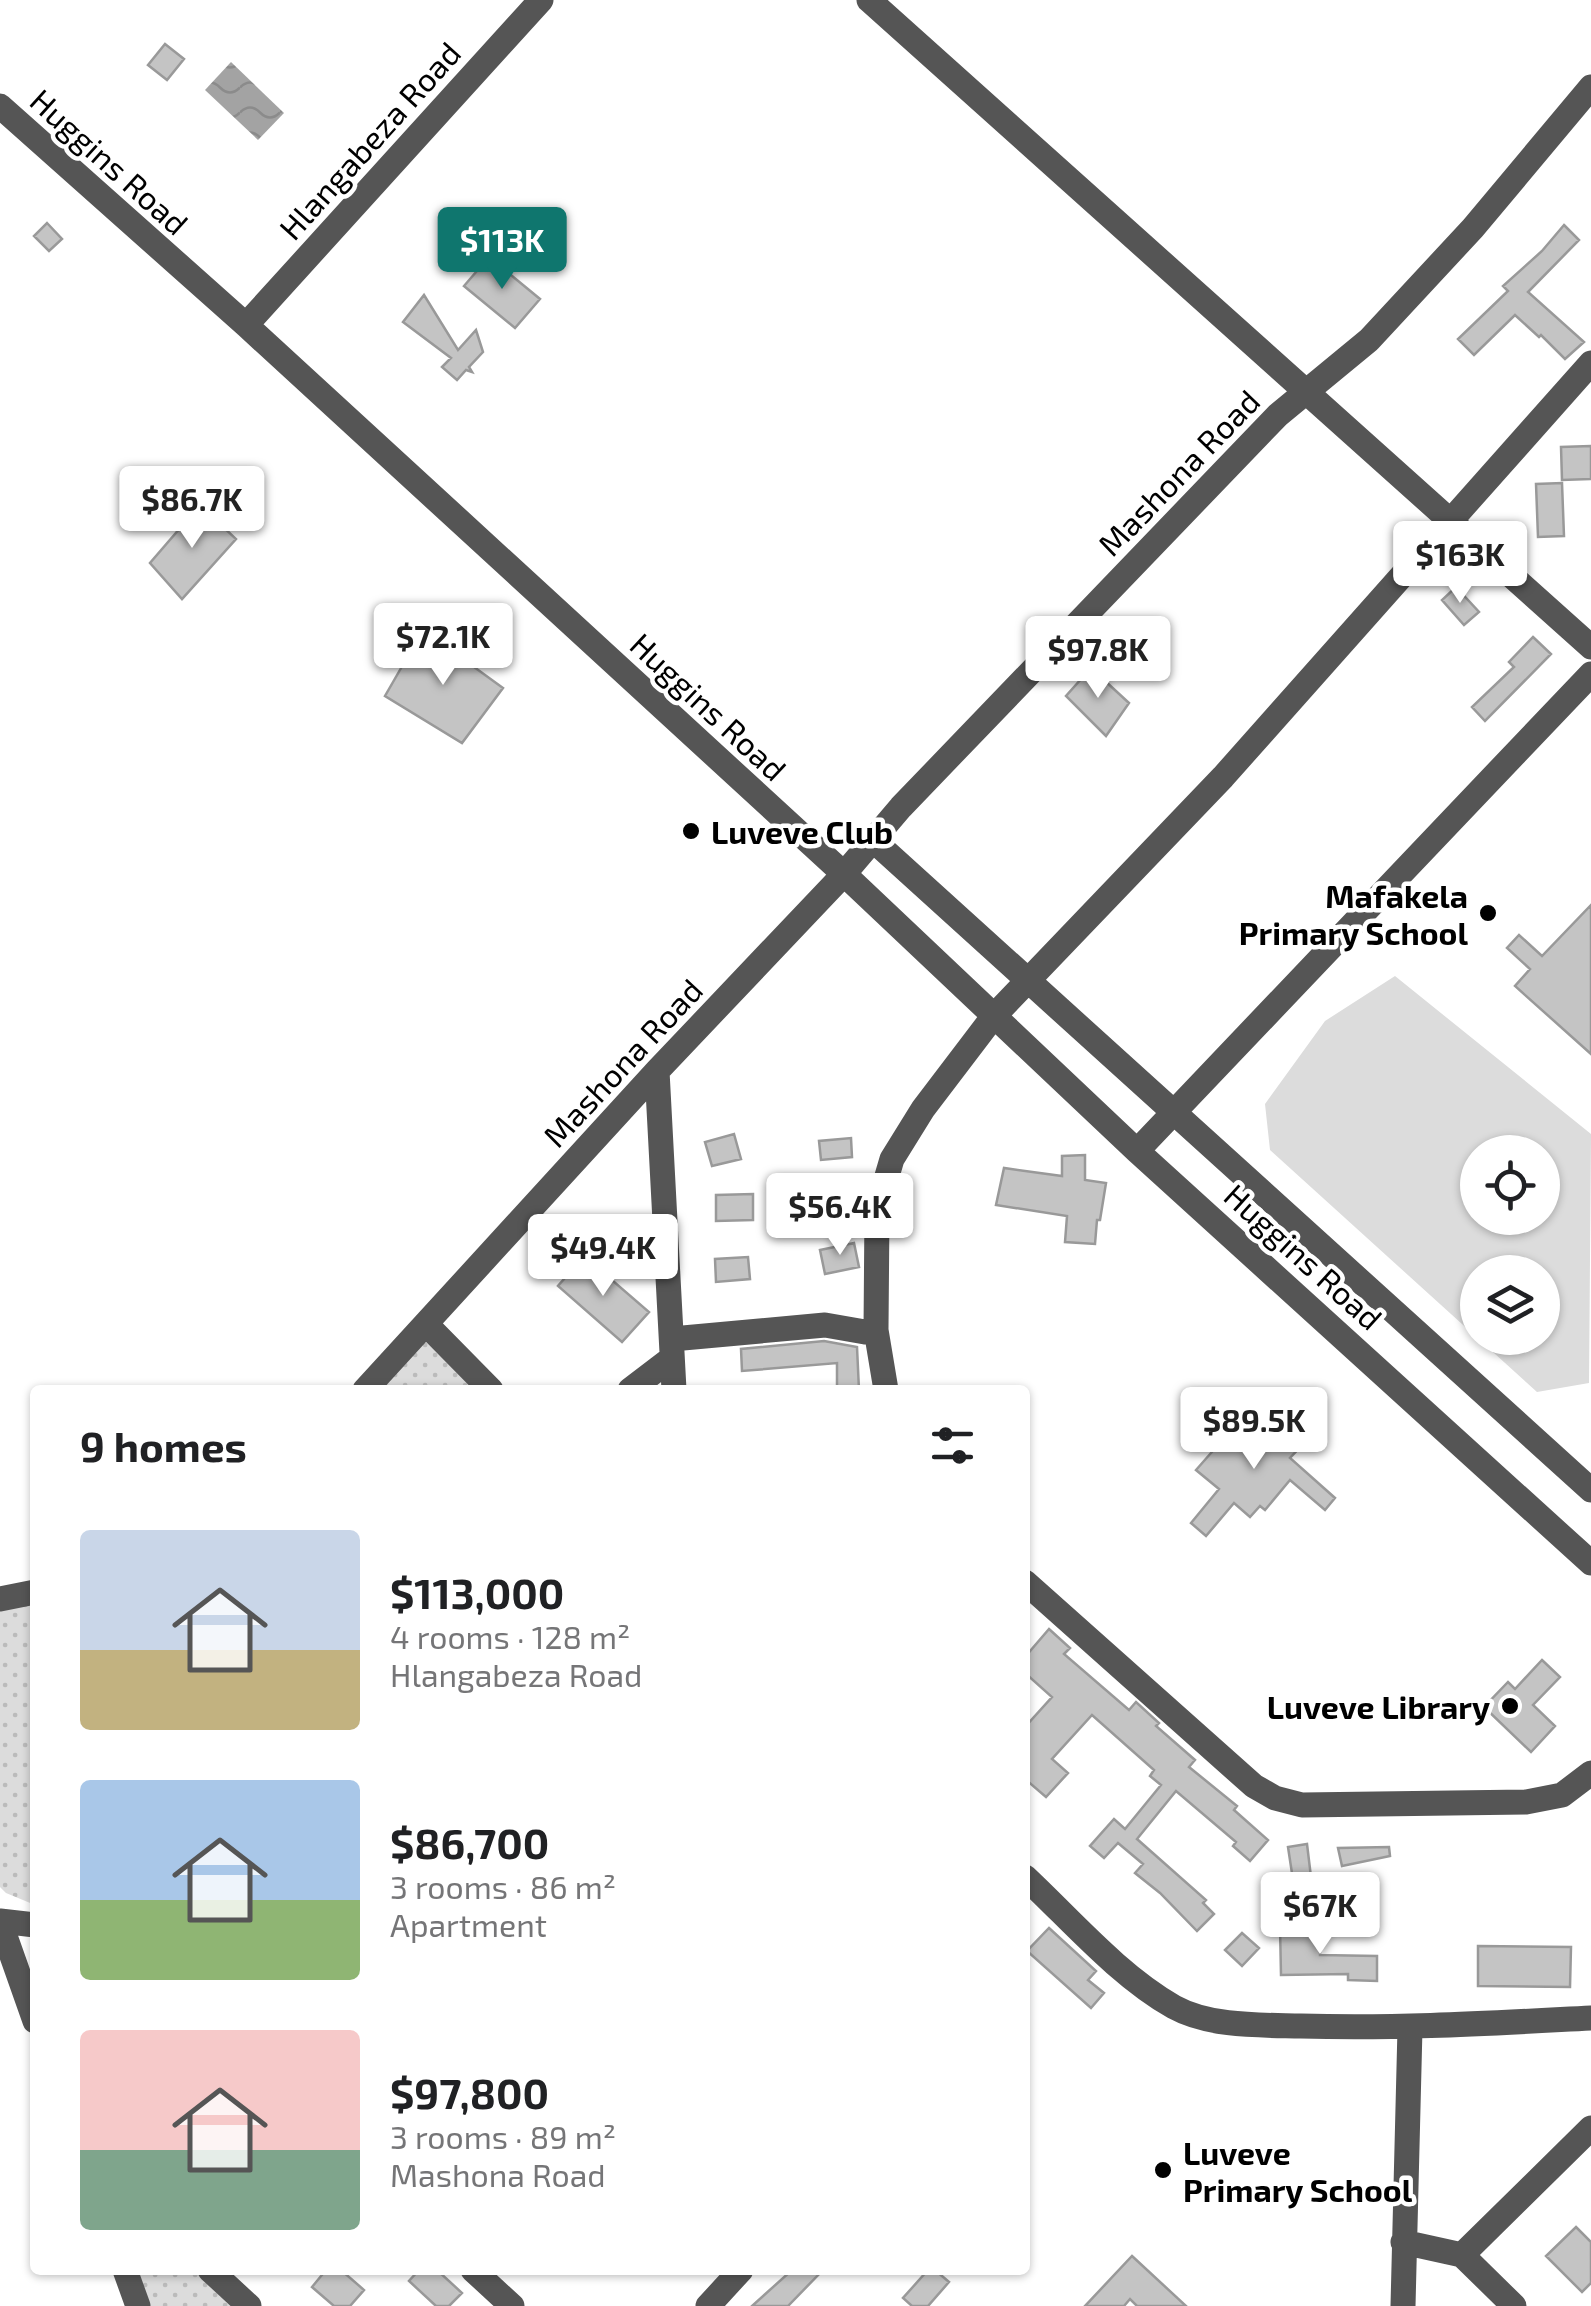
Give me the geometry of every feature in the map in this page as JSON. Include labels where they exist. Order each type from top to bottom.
[{"type":"street","name":"Hlangabeza Road","points":[[246,326],[541,0]]},
{"type":"street","points":[[869,0],[1591,647]]},
{"type":"street","name":"Mashona Road","points":[[370,1385],[657,1071],[844,874],[914,793],[1305,390],[1369,340],[1473,228],[1591,87]]},
{"type":"street","name":"Huggins Road","points":[[0,106],[246,326],[844,874],[1137,1150],[1591,1562]]},
{"type":"street","points":[[885,1385],[876,1330],[877,1210],[892,1160],[923,1109],[993,1017],[1224,777],[1452,522],[1585,382]]},
{"type":"street","points":[[1137,1150],[1591,674]]},
{"type":"street","points":[[872,840],[1026,982],[1586,1476]]},
{"type":"street","points":[[657,1071],[674,1385]]},
{"type":"street","points":[[427,1324],[486,1385]]},
{"type":"street","points":[[635,1385],[672,1349],[825,1325],[865,1332],[876,1330]]},
{"type":"street","points":[[1030,1586],[1254,1786],[1275,1798],[1302,1805],[1526,1802],[1562,1795],[1591,1774]]},
{"type":"street","points":[[0,1599],[30,1593]]},
{"type":"street","points":[[1030,1882],[1127,1972],[1172,2006],[1193,2016],[1264,2025],[1410,2028],[1591,2018]]},
{"type":"street","points":[[30,1925],[0,1922],[30,2007]]},
{"type":"street","points":[[1403,2306],[1410,2028]]},
{"type":"street","points":[[1462,2255],[1591,2128]]},
{"type":"street","points":[[1402,2242],[1462,2255],[1514,2306]]},
{"type":"street","points":[[126,2275],[138,2306]]},
{"type":"street","points":[[215,2275],[249,2306]]},
{"type":"street","points":[[478,2275],[512,2306]]},
{"type":"street","points":[[708,2306],[736,2275]]},
{"type":"shaded area","points":[[1395,976],[1591,1134],[1589,1383],[1537,1392],[1496,1355],[1560,1355],[1560,1255],[1460,1255],[1460,1322],[1270,1150],[1265,1104],[1325,1021]]},
{"type":"shaded area","points":[[427,1335],[476,1385],[380,1385]]},
{"type":"shaded area","points":[[30,1602],[30,1903],[0,1887],[0,1609]]},
{"type":"shaded area","points":[[137,2275],[198,2275],[231,2306],[148,2306]]},
{"type":"water","points":[[231,62],[284,113],[258,140],[205,90]]},
{"type":"building","points":[[165,44],[184,59],[167,80],[148,65]]},
{"type":"building","points":[[47,223],[62,239],[49,251],[34,236]]},
{"type":"building","points":[[1564,225],[1579,240],[1528,292],[1584,342],[1565,359],[1515,315],[1474,355],[1458,339],[1508,291],[1503,286]]},
{"type":"building","points":[[489,257],[540,299],[515,328],[464,286]]},
{"type":"building","points":[[424,295],[458,350],[476,330],[483,352],[469,367],[472,372],[466,370],[457,380],[442,367],[451,358],[403,322]]},
{"type":"building","points":[[1591,446],[1591,479],[1562,480],[1561,447]]},
{"type":"building","points":[[1562,483],[1564,536],[1538,537],[1536,484]]},
{"type":"building","points":[[200,505],[236,539],[182,599],[150,563]]},
{"type":"building","points":[[1456,587],[1479,612],[1464,625],[1442,600]]},
{"type":"building","points":[[423,630],[503,688],[462,743],[385,696]]},
{"type":"building","points":[[1533,637],[1551,654],[1485,721],[1472,707],[1514,667],[1509,662]]},
{"type":"building","points":[[1091,668],[1129,703],[1106,736],[1066,696]]},
{"type":"building","points":[[1591,905],[1591,1054],[1515,986],[1530,969],[1507,948],[1519,935],[1542,956]]},
{"type":"building","points":[[734,1134],[741,1159],[712,1166],[705,1142]]},
{"type":"building","points":[[851,1138],[852,1157],[821,1160],[819,1141]]},
{"type":"building","points":[[1085,1155],[1085,1180],[1106,1183],[1095,1244],[1065,1242],[1067,1216],[996,1205],[1004,1168],[1062,1176],[1062,1156]]},
{"type":"building","points":[[847,1187],[851,1210],[824,1214],[820,1191]]},
{"type":"building","points":[[753,1194],[753,1220],[716,1221],[716,1195]]},
{"type":"building","points":[[854,1243],[859,1267],[825,1274],[820,1250]]},
{"type":"building","points":[[584,1256],[649,1312],[622,1342],[558,1286]]},
{"type":"building","points":[[748,1257],[750,1279],[716,1282],[715,1259]]},
{"type":"building","points":[[824,1341],[857,1347],[859,1385],[837,1385],[837,1363],[742,1371],[741,1349]]},
{"type":"building","points":[[1268,1414],[1303,1444],[1290,1458],[1335,1498],[1325,1510],[1290,1480],[1265,1510],[1260,1506],[1250,1517],[1234,1503],[1206,1536],[1191,1523],[1219,1489],[1196,1470],[1241,1419],[1254,1430]]},
{"type":"building","points":[[1049,1629],[1070,1648],[1064,1654],[1129,1710],[1136,1702],[1159,1723],[1156,1726],[1195,1760],[1189,1767],[1237,1806],[1234,1810],[1268,1840],[1250,1861],[1233,1846],[1236,1842],[1176,1791],[1137,1839],[1206,1900],[1203,1903],[1214,1914],[1197,1931],[1135,1873],[1143,1864],[1118,1843],[1104,1858],[1090,1846],[1114,1819],[1125,1829],[1161,1785],[1150,1776],[1154,1770],[1092,1715],[1052,1759],[1068,1773],[1046,1797],[1030,1783],[1030,1721],[1052,1697],[1030,1677],[1030,1651]]},
{"type":"building","name":"Luveve Library","points":[[1542,1660],[1560,1677],[1533,1705],[1555,1726],[1531,1752],[1484,1707],[1508,1682],[1515,1689]]},
{"type":"building","points":[[1307,1844],[1311,1877],[1293,1880],[1288,1847]]},
{"type":"building","points":[[1389,1847],[1390,1856],[1342,1866],[1338,1848]]},
{"type":"building","points":[[1280,1927],[1320,1927],[1320,1955],[1377,1956],[1377,1981],[1348,1980],[1348,1974],[1281,1975]]},
{"type":"building","points":[[1049,1928],[1096,1971],[1088,1980],[1104,1993],[1091,2008],[1030,1954],[1030,1948]]},
{"type":"building","points":[[1242,1933],[1259,1948],[1242,1966],[1225,1950]]},
{"type":"building","points":[[1478,1946],[1571,1947],[1570,1987],[1478,1986]]},
{"type":"building","points":[[1576,2227],[1591,2242],[1591,2283],[1582,2292],[1546,2256]]},
{"type":"building","points":[[1132,2256],[1186,2306],[1137,2306],[1130,2299],[1124,2306],[1085,2306]]},
{"type":"building","points":[[322,2275],[347,2275],[364,2290],[350,2306],[334,2306],[312,2287]]},
{"type":"building","points":[[414,2275],[442,2275],[462,2293],[449,2306],[436,2306],[409,2281]]},
{"type":"building","points":[[786,2275],[818,2275],[788,2306],[752,2306]]},
{"type":"building","points":[[924,2275],[941,2275],[949,2282],[928,2306],[912,2306],[903,2298]]},
{"type":"place","name":"Luveve Club","points":[[691,831]]},
{"type":"place","name":"Mafakela Primary School","points":[[1488,913]]},
{"type":"place","name":"Luveve Library","points":[[1510,1706]]},
{"type":"place","name":"Luveve Primary School","points":[[1163,2170]]}]
